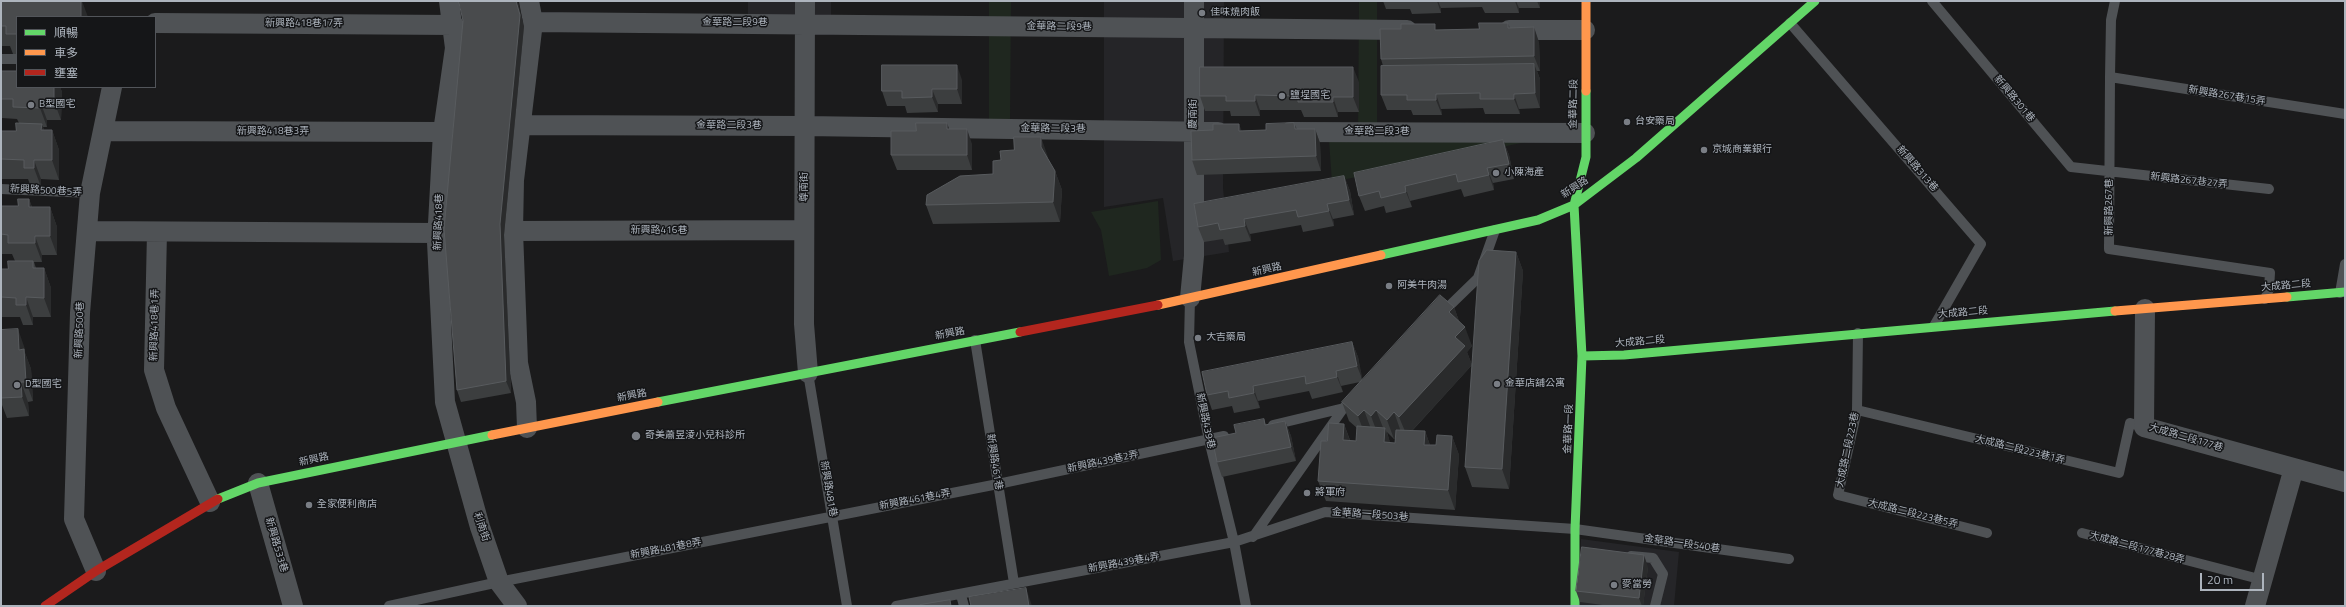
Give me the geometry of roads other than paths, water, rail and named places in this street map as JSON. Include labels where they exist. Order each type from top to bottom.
[{"type":"street","name":"新興路418巷","points":[[449,1],[454,25],[455,48],[443,132],[437,233],[445,402],[455,442]]},
{"type":"street","points":[[527,428],[526,402],[518,362],[513,231],[514,180],[522,125],[533,22],[529,1]]},
{"type":"street","name":"尊南街","points":[[805,1],[804,324],[808,373]]},
{"type":"street","name":"慶南街","points":[[1190,298],[1194,256],[1194,1]]},
{"type":"street","name":"金華路二段","points":[[1574,205],[1586,157],[1584,133],[1586,1]]},
{"type":"street","name":"新興路","points":[[45,606],[96,571],[210,502],[258,483],[455,442],[1190,298],[1538,220],[1574,205],[1636,158],[1815,1]]},
{"type":"street","name":"金華路二段9巷","points":[[533,22],[805,23],[1194,30],[1426,30]]},
{"type":"street","name":"新興路418巷17弄","points":[[156,23],[454,25]]},
{"type":"street","points":[[1490,30],[1586,30]]},
{"type":"street","name":"新興路500巷","points":[[96,571],[74,519],[80,313],[90,193],[112,88]]},
{"type":"street","name":"金華路二段3巷","points":[[522,125],[805,126],[1234,132]]},
{"type":"street","name":"新興路418巷3弄","points":[[103,131],[443,132]]},
{"type":"street","name":"金華路二段3巷","points":[[1274,132],[1584,133]]},
{"type":"street","name":"金華路一段","points":[[1574,205],[1582,356],[1575,529],[1580,550],[1575,606]]},
{"type":"street","name":"新興路416巷","points":[[513,231],[804,230]]},
{"type":"street","points":[[87,231],[437,233]]},
{"type":"street","name":"新興路418巷1弄","points":[[158,232],[154,370],[166,408],[210,502]]},
{"type":"street","name":"大成路二段","points":[[1582,356],[1624,355],[1934,326],[2343,293]]},
{"type":"street","name":"大成路二段177巷","points":[[2145,309],[2144,427],[2345,482]]},
{"type":"street","name":"利南街","points":[[455,442],[499,582],[517,606]]},
{"type":"street","points":[[2255,606],[2294,468]]},
{"type":"street","name":"新興路533巷","points":[[258,483],[293,606]]},
{"type":"lane","name":"新興路301巷","points":[[1932,1],[2071,167],[2110,173]]},
{"type":"lane","name":"新興路267巷","points":[[2115,1],[2111,20],[2110,249],[2270,273],[2269,289],[2265,299]]},
{"type":"lane","name":"新興路313巷","points":[[1790,23],[1981,244],[1934,326]]},
{"type":"lane","points":[[1,59],[16,59]]},
{"type":"lane","name":"新興路267巷15弄","points":[[2110,77],[2345,114]]},
{"type":"lane","name":"新興路267巷27弄","points":[[2110,173],[2269,189]]},
{"type":"lane","name":"新興路500巷5弄","points":[[1,189],[90,193]]},
{"type":"lane","points":[[1432,322],[1478,278],[1495,230]]},
{"type":"lane","points":[[2343,293],[2345,264]]},
{"type":"lane","name":"新興路439巷","points":[[1190,298],[1189,342],[1209,440],[1234,542]]},
{"type":"lane","name":"大成路二段223巷","points":[[1838,496],[1857,410],[1858,333]]},
{"type":"lane","name":"新興路461巷","points":[[975,340],[1014,583]]},
{"type":"lane","name":"新興路481巷","points":[[808,373],[847,606]]},
{"type":"lane","points":[[1253,537],[1344,408],[1355,397]]},
{"type":"lane","points":[[1261,428],[1344,408]]},
{"type":"lane","name":"大成路二段223巷1弄","points":[[1857,410],[2119,473],[2130,423],[2144,427]]},
{"type":"lane","name":"新興路439巷2弄","points":[[998,484],[1231,435]]},
{"type":"lane","name":"新興路461巷4弄","points":[[833,516],[998,484]]},
{"type":"lane","name":"大成路二段223巷5弄","points":[[1838,496],[1987,533]]},
{"type":"lane","name":"金華路一段503巷","points":[[1234,542],[1253,537],[1325,512],[1575,529]]},
{"type":"lane","name":"新興路481巷8弄","points":[[389,606],[499,582],[833,516]]},
{"type":"lane","name":"金華路一段540巷","points":[[1575,529],[1789,558]]},
{"type":"lane","name":"大成路二段177巷28弄","points":[[2082,534],[2263,580]]},
{"type":"lane","points":[[1234,542],[1246,606]]},
{"type":"lane","name":"新興路439巷4弄","points":[[896,606],[961,595],[1014,583],[1234,542]]},
{"type":"lane","points":[[1622,555],[1653,558],[1663,574],[1655,606]]},
{"type":"lane","points":[[961,595],[964,606]]},
{"type":"place","name":"佳味燒肉飯","points":[[1202,13]]},
{"type":"place","name":"鹽埕國宅","points":[[1282,96]]},
{"type":"place","name":"B型國宅","points":[[31,105]]},
{"type":"place","name":"台安藥局","points":[[1627,122]]},
{"type":"place","name":"京城商業銀行","points":[[1704,150]]},
{"type":"place","name":"小陳海產","points":[[1496,173]]},
{"type":"place","name":"阿美牛肉湯","points":[[1389,286]]},
{"type":"place","name":"大吉藥局","points":[[1198,338]]},
{"type":"place","name":"金華店舖公寓","points":[[1497,384]]},
{"type":"place","name":"D型國宅","points":[[17,385]]},
{"type":"place","name":"奇美蕭昱淩小兒科診所","points":[[636,436]]},
{"type":"place","name":"將軍府","points":[[1307,493]]},
{"type":"place","name":"全家便利商店","points":[[309,505]]},
{"type":"place","name":"麥當勞","points":[[1614,585]]}]
